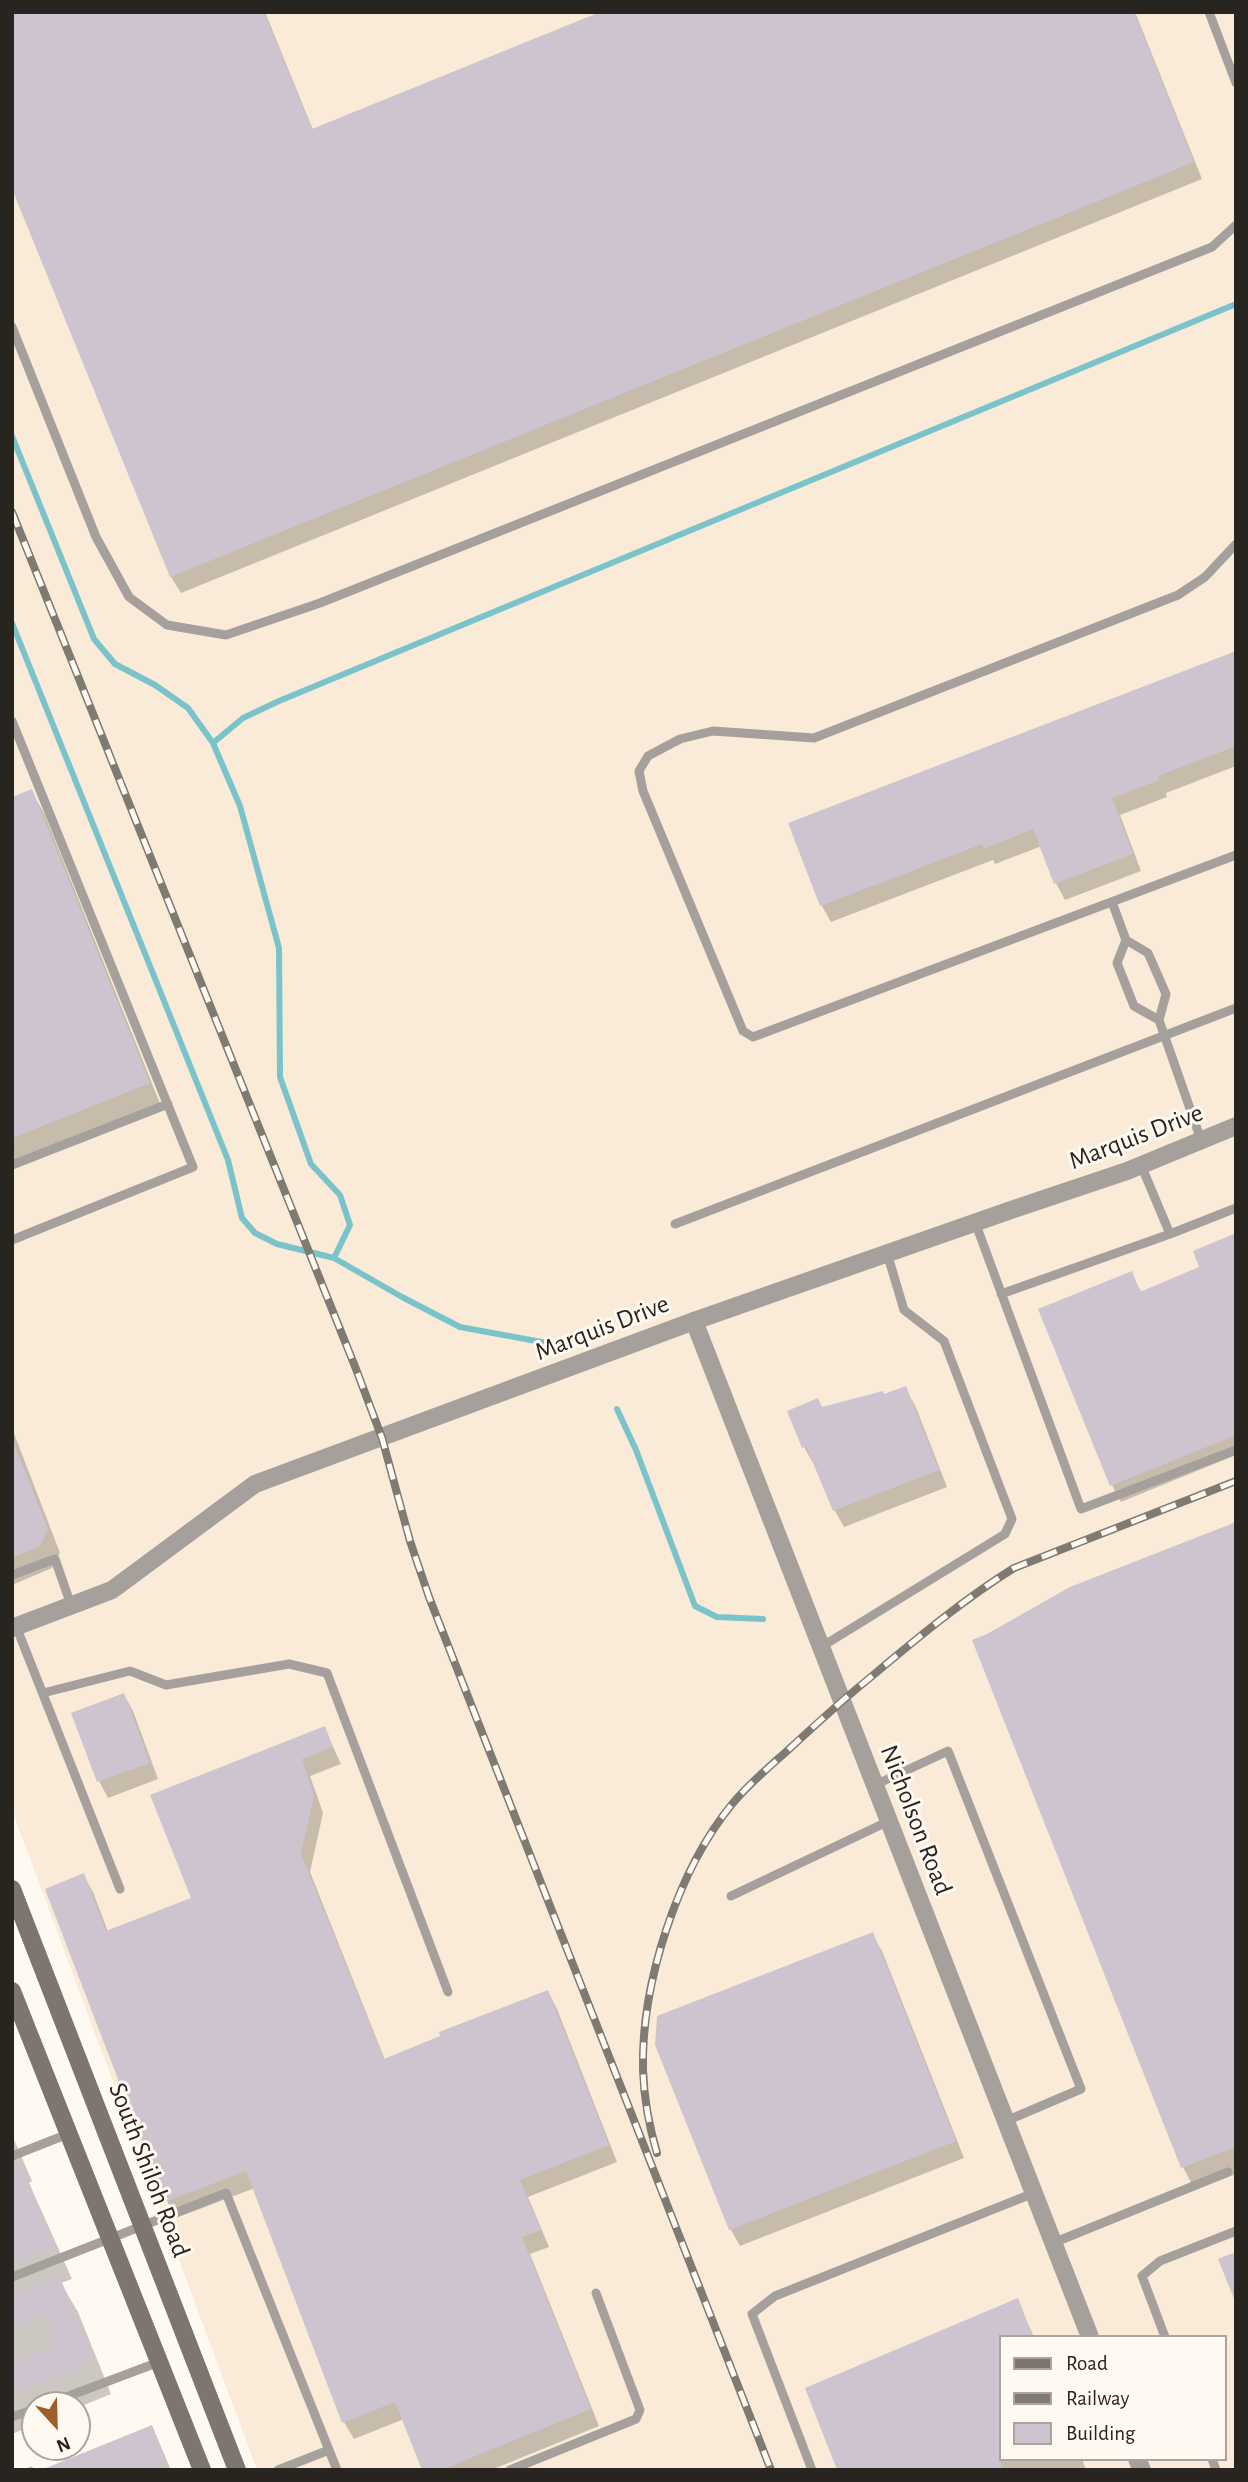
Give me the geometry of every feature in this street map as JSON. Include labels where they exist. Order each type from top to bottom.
[{"type":"main road","name":"South Shiloh Road","points":[[14,1899],[237,2470]]},
{"type":"main road","points":[[12,1992],[23,2029],[68,2134],[202,2470]]},
{"type":"street","name":"Marquis Drive","points":[[14,1627],[112,1590],[255,1484],[694,1321],[1141,1165],[1236,1126]]},
{"type":"street","name":"Nicholson Road","points":[[694,1321],[1089,2335]]},
{"type":"lane","points":[[1209,12],[1236,83]]},
{"type":"lane","points":[[12,327],[96,537],[129,597],[167,625],[226,635],[320,603],[1212,247],[1236,225]]},
{"type":"lane","points":[[1236,544],[1205,576],[1178,595],[814,738],[713,731],[680,738],[648,756],[639,771],[643,790],[743,1031],[753,1037],[1236,855]]},
{"type":"lane","points":[[12,721],[193,1167],[12,1240]]},
{"type":"lane","points":[[1112,902],[1126,940],[1148,953],[1166,994],[1159,1020],[1201,1140]]},
{"type":"lane","points":[[1126,940],[1117,963],[1134,1006],[1159,1020]]},
{"type":"lane","points":[[675,1224],[1236,1008]]},
{"type":"lane","points":[[12,1166],[168,1104]]},
{"type":"lane","points":[[1141,1165],[1170,1234]]},
{"type":"lane","points":[[1001,1294],[1236,1208]]},
{"type":"lane","points":[[975,1222],[1081,1510],[1236,1450]]},
{"type":"lane","points":[[821,1647],[1005,1534],[1012,1519],[944,1341],[904,1310],[887,1253]]},
{"type":"lane","points":[[12,1575],[55,1559],[71,1605]]},
{"type":"lane","points":[[14,1627],[43,1693],[120,1889]]},
{"type":"lane","points":[[43,1693],[130,1671],[166,1685],[289,1664],[327,1673],[448,1992]]},
{"type":"lane","points":[[875,1785],[948,1751],[1081,2089],[1006,2121]]},
{"type":"lane","points":[[731,1896],[889,1821]]},
{"type":"lane","points":[[12,2156],[68,2134]]},
{"type":"lane","points":[[1053,2243],[1228,2172]]},
{"type":"lane","points":[[12,2277],[226,2193],[337,2470]]},
{"type":"lane","points":[[812,2470],[752,2314],[775,2296],[1034,2193]]},
{"type":"lane","points":[[1165,2335],[1142,2276],[1160,2261],[1236,2231]]},
{"type":"lane","points":[[510,2470],[636,2419],[640,2410],[596,2293]]},
{"type":"lane","points":[[82,2391],[159,2362]]},
{"type":"lane","points":[[278,2470],[329,2449]]},
{"type":"shaded area","points":[[12,12],[1236,12],[1236,2470],[257,2470],[12,1810]]},
{"type":"building","points":[[12,12],[264,12],[312,129],[600,12],[1134,12],[1194,162],[170,577],[12,189]]},
{"type":"building","points":[[1236,651],[1236,746],[1158,776],[1159,780],[1112,798],[1133,854],[1054,884],[1033,829],[984,849],[982,844],[820,906],[788,823]]},
{"type":"building","points":[[32,789],[150,1083],[12,1138],[12,797]]},
{"type":"building","points":[[1236,1233],[1236,1435],[1110,1486],[1038,1309],[1132,1271],[1140,1292],[1199,1267],[1193,1251]]},
{"type":"building","points":[[906,1386],[939,1470],[833,1511],[806,1446],[802,1448],[787,1411],[818,1398],[822,1407],[883,1391],[884,1394]]},
{"type":"building","points":[[12,1439],[48,1529],[40,1546],[12,1558]]},
{"type":"building","points":[[1236,1522],[1236,2147],[1181,2168],[972,1640],[1070,1587]]},
{"type":"building","points":[[124,1693],[150,1763],[97,1782],[71,1713]]},
{"type":"building","points":[[325,1726],[333,1747],[302,1759],[314,1795],[301,1854],[384,2059],[440,2036],[439,2032],[548,1990],[609,2145],[520,2180],[541,2230],[522,2237],[591,2409],[441,2470],[422,2470],[395,2402],[342,2423],[246,2171],[165,2202],[45,1889],[84,1873],[106,1931],[191,1898],[150,1795]]},
{"type":"building","points":[[873,1932],[956,2141],[729,2230],[655,2045],[657,2016]]},
{"type":"building","points":[[19,2161],[54,2246],[12,2263],[12,2163]]},
{"type":"building","points":[[1236,2252],[1236,2301],[1235,2301],[1218,2259]]},
{"type":"building","points":[[60,2277],[93,2361],[12,2394],[12,2363],[57,2345],[44,2313],[12,2326],[12,2296]]},
{"type":"building","points":[[1018,2298],[1032,2335],[1000,2335],[1001,2470],[837,2470],[805,2388]]},
{"type":"building","points":[[152,2425],[167,2461],[145,2470],[41,2470],[63,2461],[91,2461],[91,2450]]},
{"type":"waterway","points":[[213,743],[243,718],[279,701],[1236,304]]},
{"type":"waterway","points":[[12,436],[94,639],[115,664],[155,685],[188,708],[213,743],[240,806],[279,948],[280,1077],[311,1164],[340,1195],[350,1225],[334,1258]]},
{"type":"waterway","points":[[12,623],[228,1160],[242,1218],[255,1233],[277,1244],[334,1258],[460,1327],[547,1343]]},
{"type":"waterway","points":[[617,1409],[636,1450],[695,1606],[717,1617],[763,1619]]},
{"type":"railway","points":[[12,512],[356,1369],[382,1438],[410,1541],[429,1597],[771,2470]]},
{"type":"railway","points":[[657,2153],[644,2091],[644,2036],[648,2001],[656,1965],[680,1894],[695,1860],[733,1803],[759,1776],[856,1689],[920,1636],[1014,1568],[1236,1481]]}]
